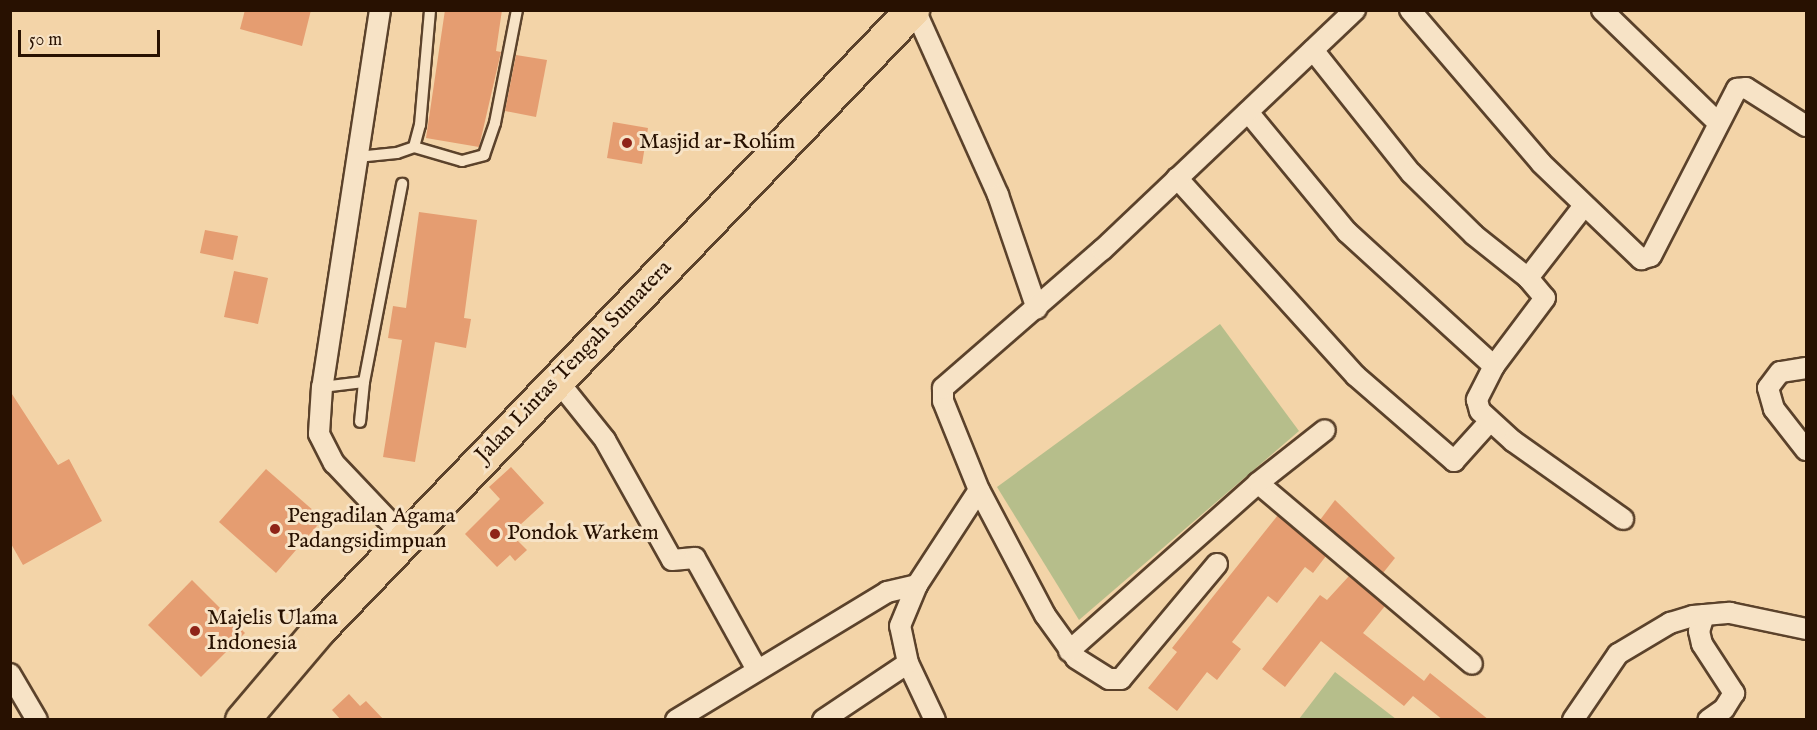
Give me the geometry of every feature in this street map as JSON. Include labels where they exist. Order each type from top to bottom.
[{"type":"highway","name":"Jalan Lintas Tengah Sumatera","points":[[242,720],[320,628],[405,538],[913,10]]},
{"type":"street","points":[[380,10],[322,387],[319,434],[334,463],[405,538]]},
{"type":"street","points":[[913,10],[998,195],[1037,309]]},
{"type":"street","points":[[1217,564],[1119,681],[1109,679],[1069,651],[1045,615],[979,490],[943,401],[943,388],[1037,309],[1355,10]]},
{"type":"street","points":[[1410,10],[1453,58],[1493,111],[1583,207],[1641,259],[1647,259],[1732,95],[1746,88],[1806,126]]},
{"type":"street","points":[[1602,10],[1718,123]]},
{"type":"street","points":[[1314,50],[1411,173],[1474,235],[1528,278],[1545,298],[1494,366],[1477,400],[1490,421],[1623,519]]},
{"type":"street","points":[[1248,112],[1347,232],[1494,366]]},
{"type":"street","points":[[1177,178],[1356,376],[1453,460],[1490,421]]},
{"type":"street","points":[[1528,278],[1583,207]]},
{"type":"street","points":[[1806,368],[1780,372],[1768,388],[1774,409],[1806,450]]},
{"type":"street","points":[[556,380],[605,440],[672,560],[692,556],[697,560],[757,670]]},
{"type":"street","points":[[1069,651],[1258,483],[1325,430]]},
{"type":"street","points":[[1258,483],[1472,664]]},
{"type":"street","points":[[935,720],[909,663],[900,626],[917,585],[979,490]]},
{"type":"street","points":[[676,720],[887,592],[917,585]]},
{"type":"street","points":[[1573,720],[1618,654],[1670,623],[1704,615],[1739,615],[1806,629]]},
{"type":"street","points":[[1704,615],[1700,631],[1702,644],[1734,693],[1724,709],[1708,720]]},
{"type":"street","points":[[823,720],[909,663]]},
{"type":"street","points":[[10,674],[38,720]]},
{"type":"lane","points":[[414,147],[420,125],[430,10]]},
{"type":"lane","points":[[357,157],[397,153],[414,147],[462,161],[484,154],[495,123],[516,10]]},
{"type":"lane","points":[[360,422],[364,382],[402,184]]},
{"type":"lane","points":[[322,387],[364,382]]},
{"type":"green space","points":[[1220,324],[1299,431],[1079,620],[997,487]]},
{"type":"green space","points":[[1335,672],[1396,719],[1299,719]]},
{"type":"building","points":[[245,10],[311,10],[302,46],[240,29]]},
{"type":"building","points":[[445,10],[502,10],[496,51],[501,52],[479,147],[426,138]]},
{"type":"building","points":[[516,55],[547,60],[536,117],[505,111]]},
{"type":"building","name":"Masjid ar-Rohim","points":[[613,122],[648,128],[642,164],[607,158]]},
{"type":"building","points":[[419,212],[477,220],[464,318],[471,319],[466,348],[435,342],[415,462],[383,457],[402,340],[388,338],[393,306],[406,308]]},
{"type":"building","points":[[205,230],[238,236],[233,260],[200,253]]},
{"type":"building","points":[[234,271],[268,278],[258,324],[224,317]]},
{"type":"building","points":[[10,391],[58,465],[69,459],[102,521],[23,565],[10,542]]},
{"type":"building","points":[[511,467],[544,503],[520,525],[526,531],[517,540],[527,550],[515,561],[510,555],[497,567],[465,534],[500,499],[489,487]]},
{"type":"building","points":[[266,469],[323,519],[276,573],[219,522]]},
{"type":"building","points":[[1335,500],[1395,558],[1383,573],[1320,520]]},
{"type":"building","points":[[1278,515],[1326,556],[1313,573],[1305,567],[1277,603],[1268,596],[1232,642],[1241,649],[1217,680],[1207,672],[1177,711],[1148,688],[1177,652],[1172,648]]},
{"type":"building","points":[[1349,576],[1385,606],[1363,633],[1424,681],[1430,673],[1489,720],[1443,720],[1413,696],[1404,706],[1321,641],[1285,687],[1262,669],[1320,595],[1327,600]]},
{"type":"building","points":[[192,580],[245,633],[201,677],[148,625]]},
{"type":"building","points":[[349,694],[360,706],[366,701],[384,720],[341,720],[332,710]]},
{"type":"place","name":"Masjid ar-Rohim","points":[[627,143]]},
{"type":"place","name":"Pengadilan Agama Padangsidimpuan","points":[[275,529]]},
{"type":"place","name":"Pondok Warkem","points":[[495,534]]},
{"type":"place","name":"Majelis Ulama Indonesia","points":[[195,631]]}]
